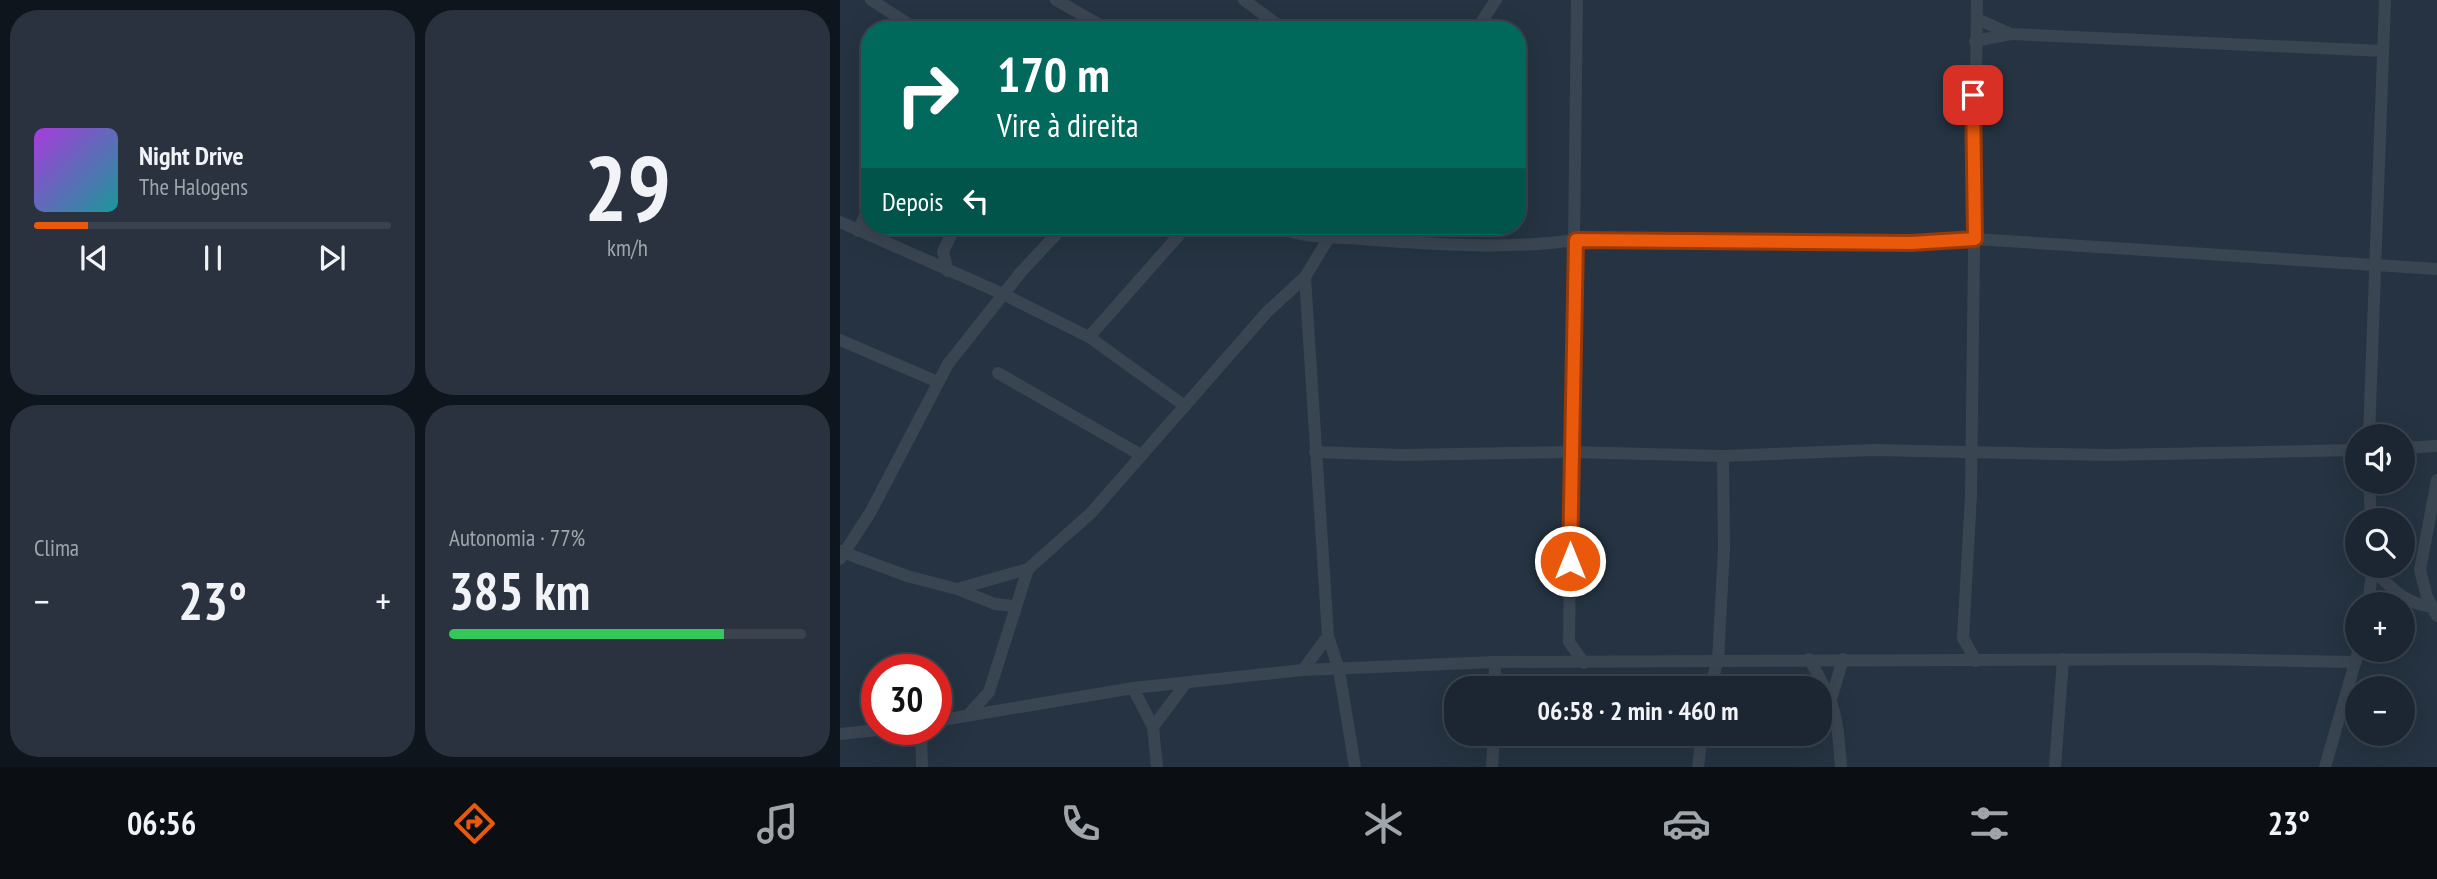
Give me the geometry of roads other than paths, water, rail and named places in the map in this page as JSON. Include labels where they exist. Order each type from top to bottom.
[{"type":"street","points":[[871,0],[904,21]]},
{"type":"street","points":[[1056,0],[1093,21]]},
{"type":"street","points":[[1244,0],[1273,21]]},
{"type":"street","points":[[1482,21],[1496,0]]},
{"type":"street","points":[[1577,0],[1569,642],[1584,663]]},
{"type":"street","points":[[1976,661],[1963,638],[1971,452],[1977,0]]},
{"type":"street","points":[[2369,424],[2385,0]]},
{"type":"street","points":[[1977,19],[2011,34]]},
{"type":"street","points":[[1975,41],[2011,34],[2384,51]]},
{"type":"street","points":[[840,222],[861,232]]},
{"type":"street","points":[[858,231],[861,224]]},
{"type":"street","points":[[867,235],[1003,294],[1089,337],[1185,406]]},
{"type":"street","points":[[948,271],[943,252],[951,235]]},
{"type":"street","points":[[1014,607],[995,604],[957,589],[841,554],[870,513],[938,382],[1003,294],[1056,235]]},
{"type":"street","points":[[1089,337],[1179,235]]},
{"type":"street","points":[[957,589],[1028,569],[1091,513],[1267,312],[1305,277],[1330,235]]},
{"type":"street","points":[[1387,235],[1539,246],[1576,240],[1911,243],[1975,239],[2437,269]]},
{"type":"street","points":[[1305,277],[1328,636],[1339,670],[1355,767]]},
{"type":"street","points":[[840,340],[938,382]]},
{"type":"street","points":[[998,373],[1141,456]]},
{"type":"street","points":[[2415,447],[2437,446]]},
{"type":"street","points":[[1315,452],[1402,456],[1570,452],[1723,456],[1873,450],[2108,455],[2345,450]]},
{"type":"street","points":[[1713,676],[1718,660],[1724,550],[1723,456]]},
{"type":"street","points":[[2435,612],[2422,583],[2420,570],[2437,480]]},
{"type":"street","points":[[968,715],[989,692],[1028,569]]},
{"type":"street","points":[[2384,578],[2402,597],[2435,612]]},
{"type":"street","points":[[1303,670],[1328,636]]},
{"type":"street","points":[[1944,659],[1963,638]]},
{"type":"street","points":[[1550,663],[1569,642]]},
{"type":"street","points":[[952,718],[1133,688],[1303,670],[1494,662],[1809,659],[1976,661],[2345,656]]},
{"type":"street","points":[[1809,659],[1820,676]]},
{"type":"street","points":[[1841,767],[1832,696],[1843,659]]},
{"type":"street","points":[[2055,767],[2063,659]]},
{"type":"street","points":[[1494,662],[1495,676]]},
{"type":"street","points":[[2325,767],[2356,662]]},
{"type":"street","points":[[1153,727],[1186,683]]},
{"type":"street","points":[[1133,688],[1153,727],[1157,767]]},
{"type":"street","points":[[989,692],[1004,709]]},
{"type":"street","points":[[840,734],[861,732]]},
{"type":"street","points":[[921,745],[922,767]]},
{"type":"street","points":[[1492,767],[1493,746]]},
{"type":"street","points":[[1699,767],[1701,746]]}]
